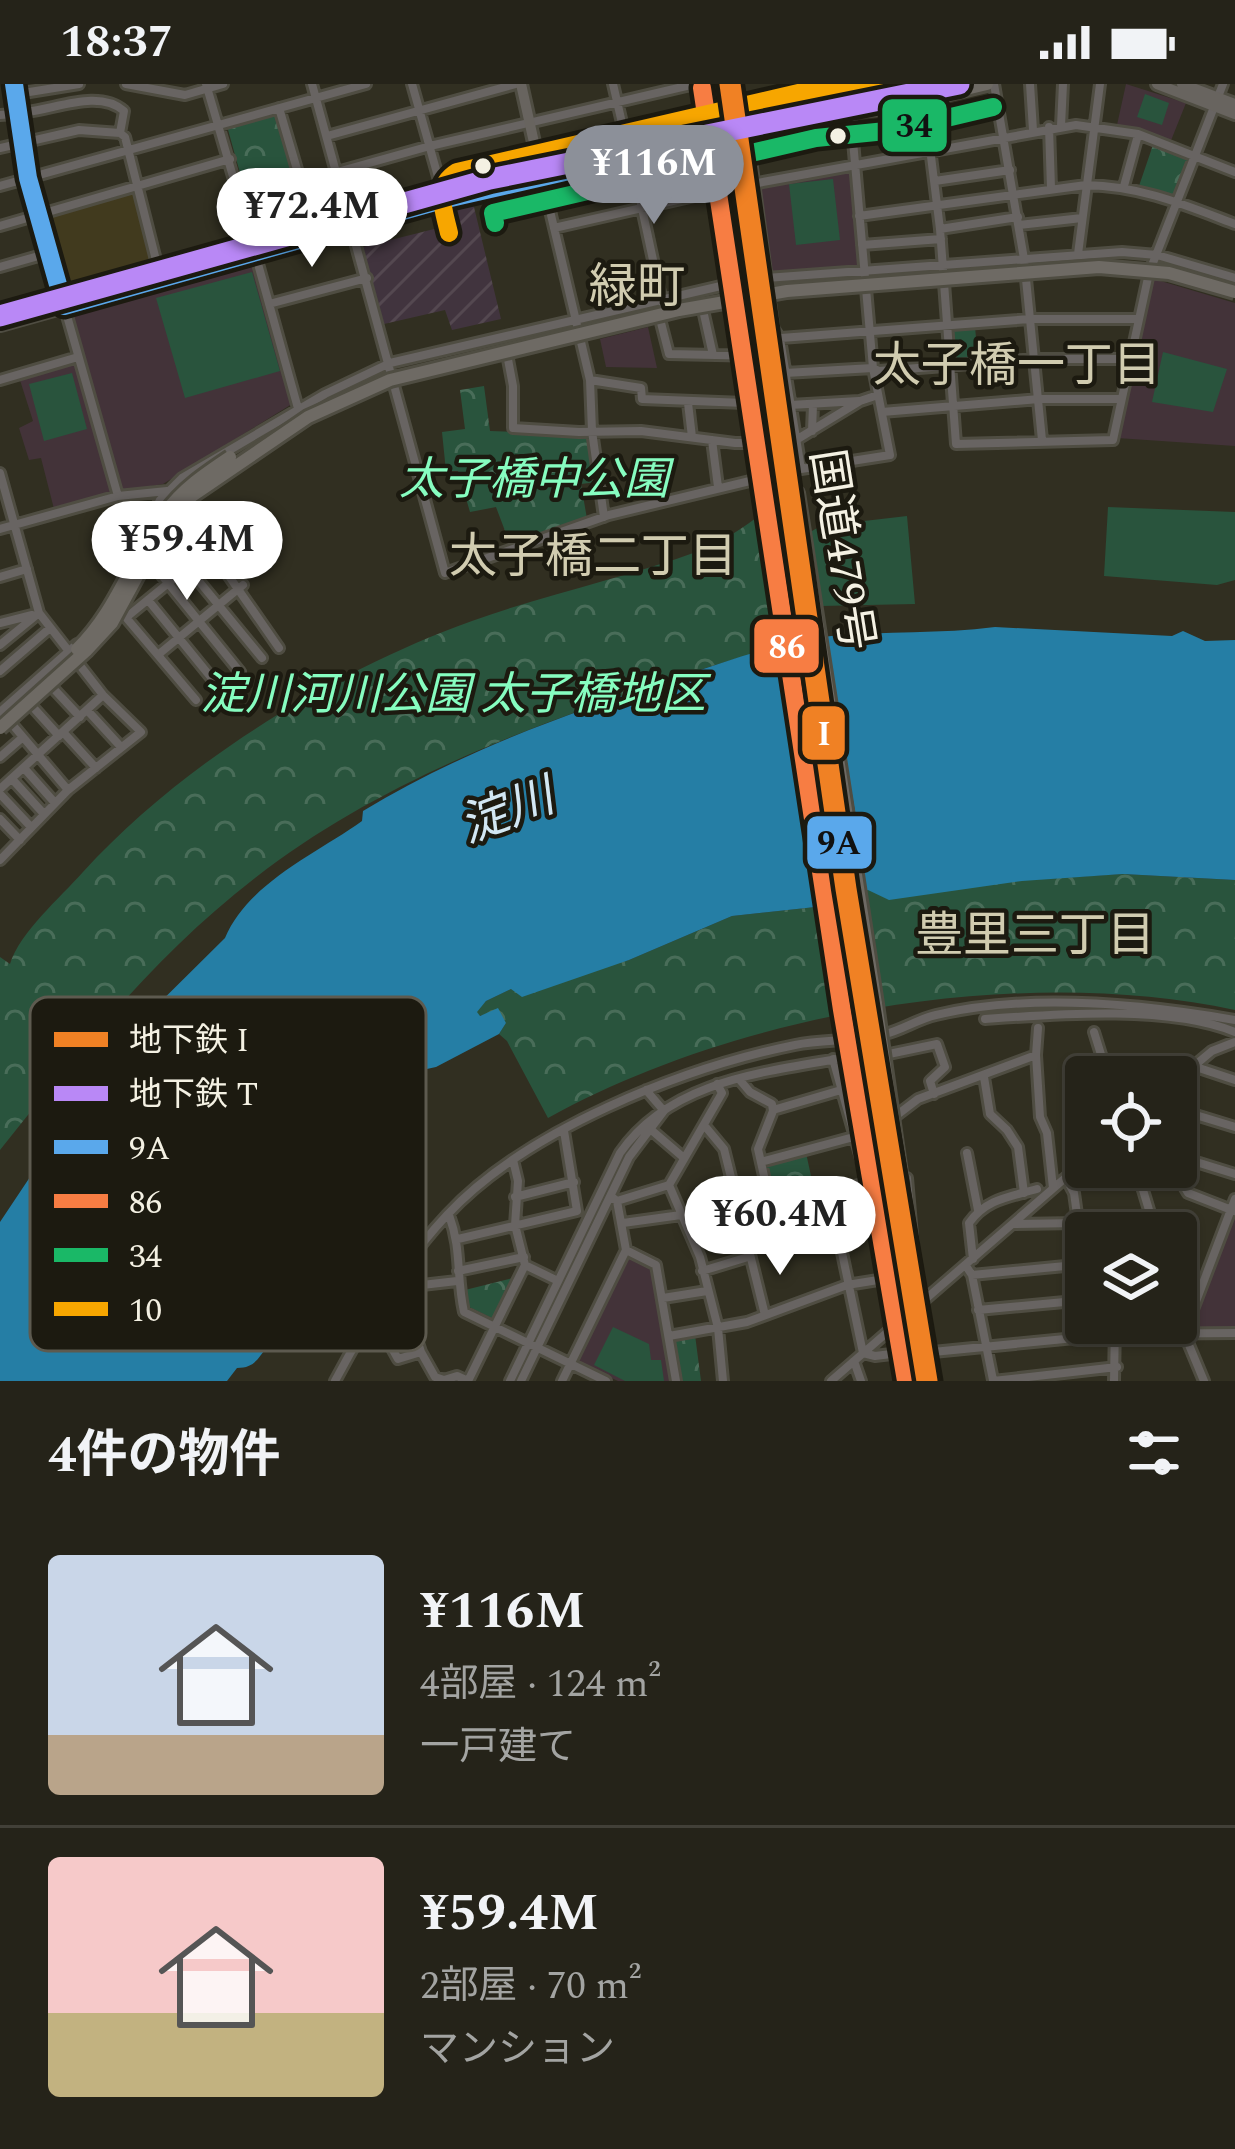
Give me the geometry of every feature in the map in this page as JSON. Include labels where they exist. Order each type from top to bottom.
[{"type":"highway","name":"国道479号","points":[[730,84],[771,329],[908,1273],[934,1381]]},
{"type":"highway","points":[[849,105],[953,84]]},
{"type":"highway","points":[[0,320],[540,169],[739,128],[809,106],[924,100],[990,84]]},
{"type":"highway","points":[[63,302],[254,248]]},
{"type":"highway","points":[[3,723],[104,634],[128,599],[158,538],[192,496],[287,430],[340,400],[390,380],[662,314],[787,291],[1116,267],[1235,288]]},
{"type":"main road","points":[[519,84],[540,169]]},
{"type":"main road","points":[[1157,84],[1235,104]]},
{"type":"main road","points":[[1182,84],[1235,114]]},
{"type":"street","points":[[79,84],[15,89],[28,178],[118,496]]},
{"type":"street","points":[[126,84],[185,95],[224,84]]},
{"type":"street","points":[[312,84],[445,573],[604,517],[754,480]]},
{"type":"street","points":[[0,186],[366,84]]},
{"type":"street","points":[[412,84],[443,196]]},
{"type":"street","points":[[327,136],[519,84]]},
{"type":"street","points":[[613,84],[662,302],[669,354],[762,356]]},
{"type":"street","points":[[241,199],[430,146],[695,84]]},
{"type":"street","points":[[771,329],[801,469],[890,454],[873,368],[848,84]]},
{"type":"street","points":[[874,84],[877,99]]},
{"type":"street","points":[[990,84],[1015,193],[1042,440]]},
{"type":"street","points":[[1030,84],[1034,130]]},
{"type":"street","points":[[1061,126],[1063,84]]},
{"type":"street","points":[[1078,254],[1100,84]]},
{"type":"street","points":[[924,100],[941,234],[956,444],[1114,440],[1149,273],[1222,84]]},
{"type":"street","points":[[207,86],[302,426]]},
{"type":"street","points":[[0,115],[98,100],[124,111],[120,133],[159,272]]},
{"type":"street","points":[[279,108],[301,183]]},
{"type":"street","points":[[554,228],[747,184],[1061,126],[1138,134],[1235,172]]},
{"type":"street","points":[[1049,128],[1051,188]]},
{"type":"street","points":[[0,148],[79,130],[120,133]]},
{"type":"street","points":[[1124,186],[1138,134]]},
{"type":"street","points":[[0,226],[230,159]]},
{"type":"street","points":[[540,169],[590,380],[604,517]]},
{"type":"street","points":[[935,182],[1010,170]]},
{"type":"street","points":[[859,216],[1087,184],[1124,186],[1235,224]]},
{"type":"street","points":[[862,245],[1018,221],[1082,218]]},
{"type":"street","points":[[0,267],[49,253]]},
{"type":"street","points":[[0,529],[118,496],[167,491],[298,409],[390,363],[760,278],[1078,254],[1157,255],[1235,288]]},
{"type":"street","points":[[125,615],[166,533],[188,505],[302,426],[393,381],[763,298],[1115,271],[1235,288]]},
{"type":"street","points":[[269,304],[367,278]]},
{"type":"street","points":[[703,310],[713,355]]},
{"type":"street","points":[[771,329],[870,332],[1030,319],[1138,319]]},
{"type":"street","points":[[771,329],[762,356],[778,473]]},
{"type":"street","points":[[507,354],[513,428],[641,430],[642,434],[773,442]]},
{"type":"street","points":[[0,380],[78,357]]},
{"type":"street","points":[[777,371],[1130,359]]},
{"type":"street","points":[[590,380],[641,388],[643,399],[768,404]]},
{"type":"street","points":[[796,440],[878,395]]},
{"type":"street","points":[[882,412],[1121,399]]},
{"type":"street","points":[[790,405],[860,401]]},
{"type":"street","points":[[688,403],[692,437]]},
{"type":"street","points":[[812,431],[813,405]]},
{"type":"street","points":[[712,440],[718,487]]},
{"type":"street","points":[[0,473],[39,613],[103,695],[141,732],[68,790],[2,853]]},
{"type":"street","points":[[3,723],[107,608],[167,491]]},
{"type":"street","points":[[262,658],[170,546],[194,526],[279,648]]},
{"type":"street","points":[[3,723],[78,664],[125,615],[211,549]]},
{"type":"street","points":[[155,566],[241,672]]},
{"type":"street","points":[[0,577],[27,569]]},
{"type":"street","points":[[159,654],[240,587]]},
{"type":"street","points":[[148,600],[218,686]]},
{"type":"street","points":[[0,622],[39,613]]},
{"type":"street","points":[[0,646],[39,613]]},
{"type":"street","points":[[125,615],[196,700]]},
{"type":"street","points":[[0,671],[50,628]]},
{"type":"street","points":[[52,687],[122,747]]},
{"type":"street","points":[[32,827],[0,791],[103,695]]},
{"type":"street","points":[[31,705],[96,768]]},
{"type":"street","points":[[3,723],[22,737],[68,790]]},
{"type":"street","points":[[0,757],[22,737]]},
{"type":"street","points":[[24,768],[55,803]]},
{"type":"street","points":[[12,779],[44,814]]},
{"type":"street","points":[[0,819],[20,840]]},
{"type":"street","points":[[426,1242],[448,1213],[513,1160],[564,1131],[646,1090],[795,1044],[886,1034],[940,1014],[1019,1005],[1114,1005],[1235,1020]]},
{"type":"street","points":[[985,1019],[1092,1014],[1180,1020],[1233,1037]]},
{"type":"street","points":[[1039,1028],[1040,1117],[1047,1133],[1053,1189]]},
{"type":"street","points":[[1094,1032],[1101,1056]]},
{"type":"street","points":[[669,1336],[718,1328],[847,1285],[908,1273],[886,1034]]},
{"type":"street","points":[[833,1059],[868,1183],[895,1186],[876,1131],[864,1037]]},
{"type":"street","points":[[1197,1063],[1233,1037]]},
{"type":"street","points":[[510,1381],[533,1346],[609,1196],[632,1136],[643,1123],[692,1093],[717,1084],[866,1053],[937,1044],[945,1067],[930,1081],[934,1094]]},
{"type":"street","points":[[897,1115],[918,1099],[1036,1055]]},
{"type":"street","points":[[1197,1067],[1235,1080]]},
{"type":"street","points":[[984,1077],[990,1114],[1018,1148],[1024,1193]]},
{"type":"street","points":[[740,1079],[750,1092],[772,1104],[758,1149],[772,1212]]},
{"type":"street","points":[[669,1185],[722,1093],[717,1084]]},
{"type":"street","points":[[646,1090],[664,1111]]},
{"type":"street","points":[[773,1111],[841,1090]]},
{"type":"street","points":[[521,1381],[558,1281],[649,1128],[664,1111]]},
{"type":"street","points":[[1197,1115],[1235,1127]]},
{"type":"street","points":[[704,1125],[724,1149],[765,1315]]},
{"type":"street","points":[[649,1128],[684,1158]]},
{"type":"street","points":[[458,1239],[577,1211],[564,1131]]},
{"type":"street","points":[[760,1162],[876,1131]]},
{"type":"street","points":[[967,1153],[978,1210]]},
{"type":"street","points":[[393,1351],[398,1359],[421,1352],[435,1377],[457,1376],[468,1381],[524,1261],[514,1226],[518,1181],[513,1160]]},
{"type":"street","points":[[1197,1162],[1235,1174]]},
{"type":"street","points":[[831,1381],[970,1267],[1065,1179]]},
{"type":"street","points":[[515,1197],[574,1182]]},
{"type":"street","points":[[863,1353],[830,1191],[868,1183]]},
{"type":"street","points":[[609,1196],[669,1185]]},
{"type":"street","points":[[669,1185],[684,1226],[694,1237],[718,1328],[722,1381]]},
{"type":"street","points":[[1185,1188],[1233,1211]]},
{"type":"street","points":[[1037,1190],[988,1202],[969,1223],[970,1267],[993,1381],[1117,1367]]},
{"type":"street","points":[[562,1381],[626,1250],[623,1223],[609,1196]]},
{"type":"street","points":[[1197,1298],[1235,1199]]},
{"type":"street","points":[[694,1237],[720,1222],[831,1200]]},
{"type":"street","points":[[448,1213],[458,1239],[464,1312],[606,1381]]},
{"type":"street","points":[[623,1223],[682,1215]]},
{"type":"street","points":[[1014,1223],[1065,1224]]},
{"type":"street","points":[[626,1250],[656,1265],[676,1381]]},
{"type":"street","points":[[702,1271],[748,1257]]},
{"type":"street","points":[[426,1282],[524,1261],[558,1281]]},
{"type":"street","points":[[970,1267],[1065,1265]]},
{"type":"street","points":[[662,1298],[706,1291]]},
{"type":"street","points":[[978,1310],[1065,1302]]},
{"type":"street","points":[[1197,1333],[1235,1334]]},
{"type":"street","points":[[863,1353],[875,1356],[1065,1339]]},
{"type":"street","points":[[1114,1381],[1116,1344]]},
{"type":"street","points":[[1189,1344],[1204,1381]]},
{"type":"street","points":[[340,1379],[354,1351]]},
{"type":"street","points":[[854,1361],[861,1381]]},
{"type":"shaded area","points":[[1126,84],[1186,103],[1170,143],[1117,125]]},
{"type":"shaded area","points":[[853,169],[862,266],[773,273],[759,186]]},
{"type":"shaded area","points":[[131,192],[152,265],[65,290],[44,216]]},
{"type":"shaded area","points":[[473,203],[501,319],[452,330],[445,310],[384,324],[363,247],[442,227],[438,211]]},
{"type":"shaded area","points":[[252,260],[292,404],[163,484],[122,491],[71,312]]},
{"type":"shaded area","points":[[1154,279],[1235,303],[1235,446],[1117,438]]},
{"type":"shaded area","points":[[648,327],[657,368],[606,367],[600,339]]},
{"type":"shaded area","points":[[75,361],[112,494],[54,509],[41,458],[29,460],[19,428],[33,421],[19,377]]},
{"type":"shaded area","points":[[1235,1218],[1235,1328],[1197,1327],[1197,1313]]},
{"type":"shaded area","points":[[627,1256],[650,1267],[671,1381],[618,1381],[576,1361]]},
{"type":"green space","points":[[1145,94],[1169,103],[1162,125],[1137,117]]},
{"type":"green space","points":[[274,112],[296,177],[248,193],[227,126]]},
{"type":"green space","points":[[1153,145],[1188,158],[1176,197],[1139,186]]},
{"type":"green space","points":[[833,179],[840,240],[796,245],[789,184]]},
{"type":"green space","points":[[252,272],[280,371],[185,398],[156,298]]},
{"type":"green space","points":[[975,327],[978,360],[955,363],[951,330]]},
{"type":"green space","points":[[1163,352],[1227,369],[1213,412],[1152,402]]},
{"type":"green space","points":[[72,373],[87,429],[44,441],[29,384]]},
{"type":"green space","name":"太子橋中公園","points":[[484,386],[490,431],[591,435],[597,482],[581,484],[587,519],[510,544],[496,507],[470,512],[458,471],[446,471],[442,432],[465,429],[460,390]]},
{"type":"green space","name":"淀川河川公園 太子橋地区","points":[[792,493],[814,639],[754,653],[604,702],[499,742],[397,789],[300,845],[255,878],[184,939],[129,997],[30,997],[30,1113],[0,1150],[0,957],[10,964],[42,916],[166,793],[314,693],[419,642],[529,602],[699,551],[735,533]]},
{"type":"green space","points":[[1108,507],[1235,512],[1235,580],[1217,585],[1104,576]]},
{"type":"green space","points":[[907,516],[915,604],[821,606],[810,532],[821,526]]},
{"type":"green space","points":[[1123,874],[1235,880],[1235,1010],[1152,997],[1064,993],[974,996],[882,1007],[792,1025],[705,1050],[623,1081],[548,1118],[499,1034],[506,1023],[491,1013],[479,1016],[476,1012],[486,1001],[511,989],[629,960],[732,916],[834,905],[843,896],[872,889]]},
{"type":"green space","points":[[806,1153],[816,1199],[776,1208],[764,1165]]},
{"type":"green space","points":[[517,1277],[496,1320],[467,1306],[465,1290]]},
{"type":"green space","points":[[613,1327],[649,1344],[651,1360],[661,1360],[664,1381],[625,1381],[594,1365]]},
{"type":"green space","points":[[695,1335],[701,1381],[678,1381],[671,1340]]},
{"type":"water","name":"淀川","points":[[995,627],[1172,636],[1183,631],[1205,641],[1235,640],[1235,880],[1123,874],[1022,881],[889,900],[868,890],[843,896],[834,905],[732,916],[629,960],[522,997],[511,989],[486,1001],[477,1012],[480,1016],[498,1008],[506,1023],[499,1034],[426,1069],[426,997],[165,997],[225,938],[266,886],[362,821],[363,811],[437,770],[593,706],[751,653],[831,636]]},
{"type":"water","points":[[30,1177],[30,1351],[264,1351],[256,1361],[237,1368],[227,1381],[0,1381],[0,1222]]},
{"type":"pier","points":[[828,631],[825,637],[858,829],[845,903],[805,640],[800,636]]},
{"type":"metro line","name":"I","points":[[730,84],[846,889],[927,1381]]},
{"type":"metro line","name":"T","points":[[0,316],[490,179],[959,84]]},
{"type":"transit line","name":"9A","points":[[14,84],[28,178],[64,306],[442,200],[735,133],[850,914],[930,1381]]},
{"type":"transit line","name":"10","points":[[449,233],[443,192],[457,172],[807,91],[878,84]]},
{"type":"transit line","name":"86","points":[[702,88],[842,1010],[906,1381]]},
{"type":"transit line","name":"34","points":[[495,223],[493,213],[816,138],[896,130],[993,107]]},
{"type":"district","name":"緑町","points":[[637,287]]},
{"type":"district","name":"太子橋一丁目","points":[[1017,366]]},
{"type":"district","name":"太子橋二丁目","points":[[593,557]]},
{"type":"district","name":"豊里三丁目","points":[[1035,936]]}]
